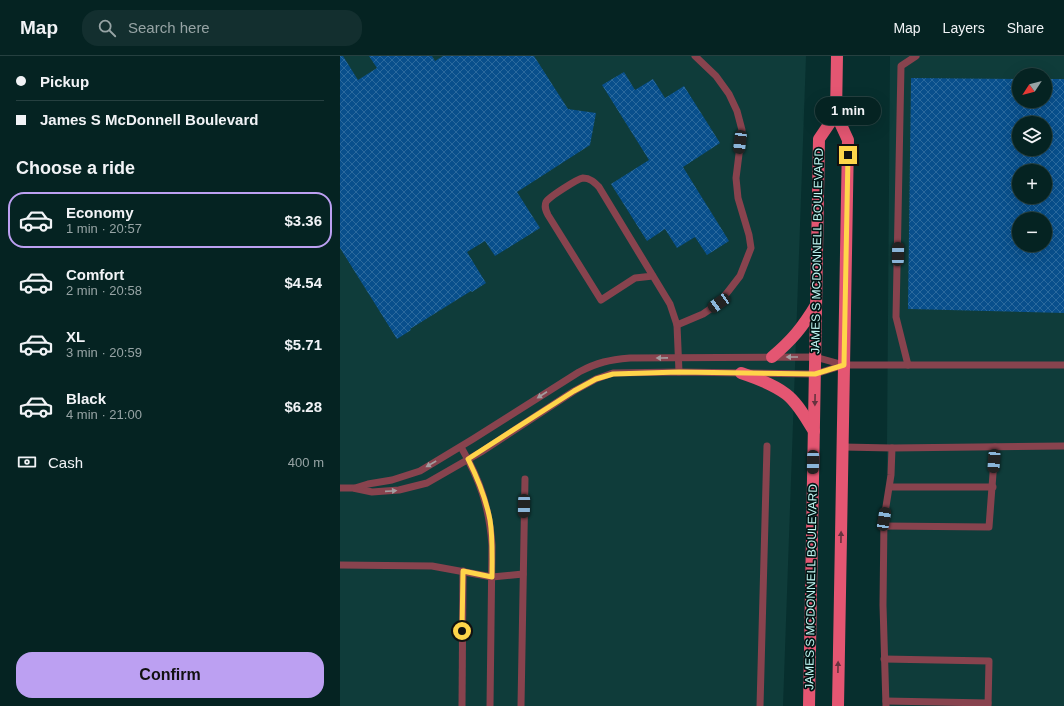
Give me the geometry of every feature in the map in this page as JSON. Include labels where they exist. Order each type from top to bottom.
[{"type":"main road","points":[[837,56],[836,114],[848,140],[838,706]]},
{"type":"main road","name":"JAMES S MCDONNELL BOULEVARD","points":[[809,706],[819,139],[836,114]]},
{"type":"main road","points":[[772,357],[795,336],[805,324],[816,304]]},
{"type":"main road","points":[[741,373],[765,381],[786,394],[814,431]]},
{"type":"lane","points":[[677,325],[703,314],[719,303],[740,276],[751,248],[749,235],[738,198],[736,178],[742,130],[737,111],[729,94],[716,76],[694,56]]},
{"type":"lane","points":[[908,365],[896,317],[901,66],[916,56]]},
{"type":"lane","points":[[653,276],[635,278],[601,300],[548,215],[545,208],[546,202],[576,180],[583,178],[591,179],[599,187],[670,304],[677,325],[679,372]]},
{"type":"lane","points":[[353,488],[392,480],[420,471],[461,447],[566,379],[591,366],[610,360],[815,357],[844,365],[1064,365]]},
{"type":"lane","points":[[340,488],[353,488],[372,492],[399,490],[427,483],[468,459],[574,391],[596,379],[613,374],[679,372],[815,374],[844,365]]},
{"type":"lane","points":[[760,706],[767,446]]},
{"type":"lane","points":[[843,447],[892,448],[1064,446]]},
{"type":"lane","points":[[461,447],[478,478],[490,521],[492,545],[490,706]]},
{"type":"lane","points":[[884,526],[989,526],[995,447]]},
{"type":"lane","points":[[884,659],[989,661],[988,704],[886,703],[884,659],[883,606],[884,526],[890,487],[892,448]]},
{"type":"lane","points":[[521,706],[525,479]]},
{"type":"lane","points":[[890,487],[993,487]]},
{"type":"lane","points":[[340,565],[432,566],[492,577],[523,574]]},
{"type":"lane","points":[[462,706],[463,571]]},
{"type":"shaded area","points":[[340,56],[806,56],[783,706],[340,706]]},
{"type":"shaded area","points":[[890,56],[1064,56],[1064,706],[885,706]]},
{"type":"building","points":[[340,56],[343,56],[358,80],[377,68],[369,56],[432,56],[435,61],[443,56],[534,56],[568,109],[596,113],[590,145],[517,192],[540,228],[495,256],[485,241],[467,252],[486,283],[410,329],[411,330],[397,339],[340,248]]},
{"type":"building","points":[[624,72],[635,90],[653,79],[665,98],[684,86],[720,143],[683,167],[729,241],[707,255],[695,237],[677,248],[665,229],[647,241],[611,184],[649,160],[602,85]]},
{"type":"building","points":[[911,78],[1012,79],[1012,108],[1052,108],[1052,79],[1064,79],[1064,313],[908,309]]},
{"type":"route","points":[[462,631],[463,571],[492,577],[490,521],[478,478],[468,459],[585,384],[613,374],[630,372],[815,374],[844,365],[848,155]]}]
